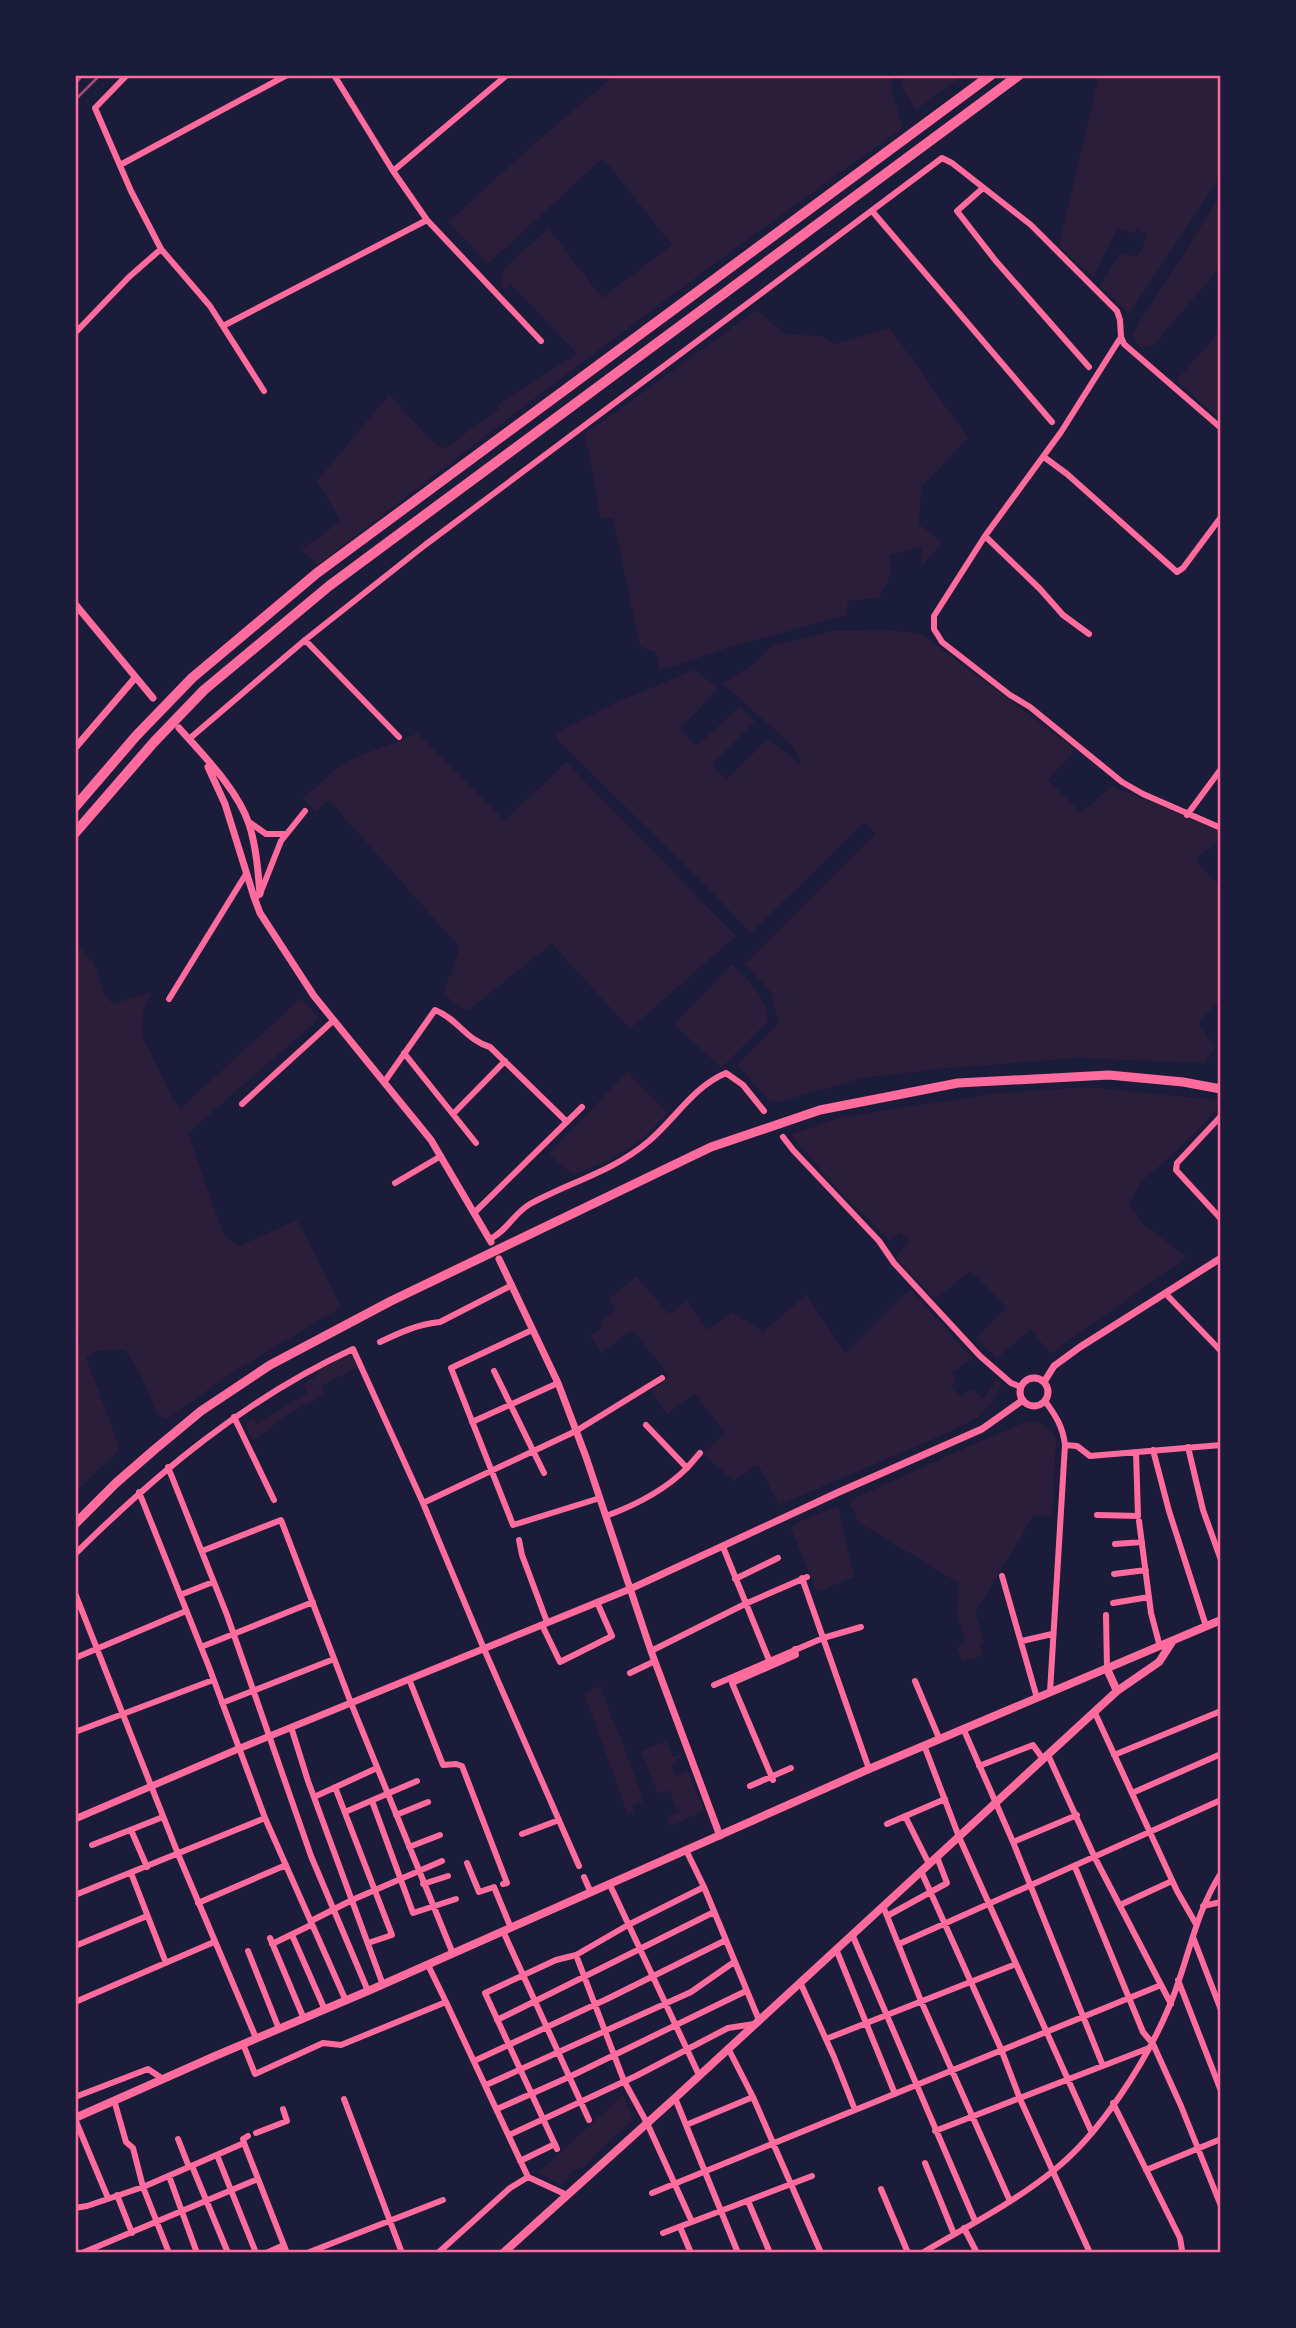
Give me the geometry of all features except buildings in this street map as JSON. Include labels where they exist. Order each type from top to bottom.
[{"type":"highway","points":[[75,807],[136,736],[192,678],[317,573],[991,75]]},
{"type":"highway","points":[[75,834],[154,742],[204,690],[329,586],[1019,75]]},
{"type":"main road","points":[[75,1524],[116,1483],[201,1411],[270,1365],[391,1301],[711,1147],[820,1110],[958,1083],[1109,1074],[1221,1089]]},
{"type":"main road","points":[[75,2119],[939,1738],[1220,1621]]},
{"type":"main road","points":[[503,2253],[1117,1691],[1159,1662],[1171,1642]]},
{"type":"main road","points":[[1107,1669],[1117,1691]]},
{"type":"street","points":[[127,75],[95,108],[131,191],[161,249],[210,306],[264,391]]},
{"type":"street","points":[[120,165],[287,75]]},
{"type":"street","points":[[334,75],[393,171],[427,220],[541,341]]},
{"type":"street","points":[[393,171],[507,75]]},
{"type":"street","points":[[189,739],[305,640],[425,545],[942,158],[1031,225],[1117,311],[1124,344],[1221,428]]},
{"type":"street","points":[[983,188],[957,211],[995,260],[1089,367]]},
{"type":"street","points":[[872,211],[1052,422]]},
{"type":"street","points":[[223,326],[427,220]]},
{"type":"street","points":[[75,333],[129,277],[161,249]]},
{"type":"street","points":[[1121,338],[1044,457],[985,536],[934,616],[934,629],[942,642],[1010,695],[1030,707],[1122,782],[1187,815],[1221,828]]},
{"type":"street","points":[[1044,457],[1067,474],[1177,572],[1183,568],[1221,517]]},
{"type":"street","points":[[985,536],[1063,615],[1089,634]]},
{"type":"street","points":[[75,604],[153,698]]},
{"type":"street","points":[[305,640],[399,737]]},
{"type":"street","points":[[75,748],[135,678]]},
{"type":"street","points":[[179,727],[236,796],[248,822],[256,852],[260,913],[314,996],[431,1140],[491,1240],[511,1218],[529,1204],[586,1179],[634,1153],[712,1078],[726,1073],[743,1085],[764,1111]]},
{"type":"street","points":[[199,751],[219,788],[246,874],[257,895]]},
{"type":"street","points":[[1187,815],[1221,769]]},
{"type":"street","points":[[257,895],[281,841],[305,811]]},
{"type":"street","points":[[232,826],[248,822],[266,834],[286,834]]},
{"type":"street","points":[[241,856],[256,852]]},
{"type":"street","points":[[169,999],[246,874]]},
{"type":"street","points":[[384,1081],[435,1010],[447,1014],[476,1043],[490,1047],[567,1122]]},
{"type":"street","points":[[243,1104],[334,1020]]},
{"type":"street","points":[[404,1053],[476,1143]]},
{"type":"street","points":[[453,1114],[505,1061]]},
{"type":"street","points":[[474,1213],[582,1107]]},
{"type":"street","points":[[1221,1116],[1177,1163],[1176,1170],[1221,1219]]},
{"type":"street","points":[[783,1137],[879,1241],[894,1263],[981,1356],[1011,1383],[1021,1387]]},
{"type":"street","points":[[396,1183],[441,1156]]},
{"type":"street","points":[[1044,1382],[1054,1366],[1080,1347],[1221,1258]]},
{"type":"street","points":[[499,1259],[558,1383],[651,1651],[720,1836]]},
{"type":"street","points":[[380,1342],[427,1323],[440,1322],[512,1285]]},
{"type":"street","points":[[1165,1293],[1221,1351]]},
{"type":"street","points":[[532,1330],[451,1368],[513,1525],[600,1498]]},
{"type":"street","points":[[75,1554],[168,1467],[234,1417],[317,1365],[353,1349],[424,1503],[484,1649],[579,1866]]},
{"type":"street","points":[[494,1371],[544,1474]]},
{"type":"street","points":[[424,1503],[576,1431],[662,1378]]},
{"type":"street","points":[[1021,1387],[1031,1378],[1044,1382]]},
{"type":"street","points":[[1023,1400],[1034,1406],[1045,1401],[1048,1392],[1044,1382]]},
{"type":"street","points":[[472,1422],[558,1383]]},
{"type":"street","points":[[1021,1387],[1023,1400]]},
{"type":"street","points":[[75,1819],[269,1736],[630,1589],[982,1429],[1023,1400]]},
{"type":"street","points":[[1045,1401],[1058,1418],[1064,1432],[1065,1445],[1050,1692]]},
{"type":"street","points":[[234,1417],[274,1500]]},
{"type":"street","points":[[646,1425],[687,1468]]},
{"type":"street","points":[[1065,1445],[1077,1446],[1090,1456],[1221,1446]]},
{"type":"street","points":[[1188,1447],[1203,1510],[1221,1560]]},
{"type":"street","points":[[1153,1450],[1169,1511],[1206,1626]]},
{"type":"street","points":[[1097,1515],[1138,1516],[1136,1452]]},
{"type":"street","points":[[606,1516],[669,1486],[700,1453]]},
{"type":"street","points":[[168,1467],[233,1635],[311,1856],[368,1991]]},
{"type":"street","points":[[139,1492],[214,1680],[265,1818],[346,2001]]},
{"type":"street","points":[[202,1551],[281,1520],[417,1871],[453,1954]]},
{"type":"street","points":[[1139,1521],[1149,1597],[1160,1647]]},
{"type":"street","points":[[519,1540],[559,1662],[611,1636],[597,1602]]},
{"type":"street","points":[[1115,1544],[1142,1542]]},
{"type":"street","points":[[723,1547],[769,1660]]},
{"type":"street","points":[[735,1579],[778,1558]]},
{"type":"street","points":[[1114,1574],[1146,1570]]},
{"type":"street","points":[[1002,1576],[1037,1698]]},
{"type":"street","points":[[651,1651],[745,1604],[805,1578],[869,1769]]},
{"type":"street","points":[[180,1595],[213,1582]]},
{"type":"street","points":[[75,1593],[150,1786],[256,2038]]},
{"type":"street","points":[[1113,1603],[1149,1597]]},
{"type":"street","points":[[201,1647],[313,1602]]},
{"type":"street","points":[[75,1658],[186,1611]]},
{"type":"street","points":[[1106,1615],[1107,1669]]},
{"type":"street","points":[[715,1685],[795,1649],[861,1627]]},
{"type":"street","points":[[1022,1641],[1052,1634]]},
{"type":"street","points":[[772,1778],[732,1683],[796,1656],[795,1649]]},
{"type":"street","points":[[222,1703],[334,1659]]},
{"type":"street","points":[[630,1672],[655,1661]]},
{"type":"street","points":[[408,1679],[443,1765],[463,1766],[500,1885],[507,1930],[523,1976],[589,2120]]},
{"type":"street","points":[[75,1732],[214,1680]]},
{"type":"street","points":[[915,1681],[939,1738]]},
{"type":"street","points":[[1114,1755],[1221,1711]]},
{"type":"street","points":[[1094,1713],[1172,1881],[1196,1924]]},
{"type":"street","points":[[291,1727],[383,1985]]},
{"type":"street","points":[[963,1728],[1013,1842],[1102,2066]]},
{"type":"street","points":[[924,1745],[959,1837],[1092,2133]]},
{"type":"street","points":[[979,1766],[1033,1745],[1046,1757],[1171,2004]]},
{"type":"street","points":[[1132,1793],[1221,1754]]},
{"type":"street","points":[[314,1797],[377,1768]]},
{"type":"street","points":[[750,1786],[791,1768]]},
{"type":"street","points":[[345,1812],[417,1781]]},
{"type":"street","points":[[335,1787],[392,1935],[368,1943]]},
{"type":"street","points":[[781,1797],[785,1806]]},
{"type":"street","points":[[887,1824],[945,1799]]},
{"type":"street","points":[[899,1944],[1221,1800]]},
{"type":"street","points":[[372,1801],[413,1913],[456,1899]]},
{"type":"street","points":[[396,1815],[428,1802]]},
{"type":"street","points":[[1013,1842],[1077,1815]]},
{"type":"street","points":[[905,1816],[931,1892],[1090,2253]]},
{"type":"street","points":[[92,1845],[163,1817]]},
{"type":"street","points":[[75,1895],[265,1818]]},
{"type":"street","points":[[522,1834],[559,1820]]},
{"type":"street","points":[[131,1830],[147,1867]]},
{"type":"street","points":[[409,1847],[440,1835]]},
{"type":"street","points":[[509,2135],[728,2028],[756,2022],[726,1940],[686,1850]]},
{"type":"street","points":[[887,1916],[947,1883],[937,1857]]},
{"type":"street","points":[[304,2018],[271,1941],[292,1935],[352,1900],[442,1861]]},
{"type":"street","points":[[467,1863],[479,1892],[500,1885]]},
{"type":"street","points":[[198,1903],[286,1865]]},
{"type":"street","points":[[1074,1867],[1143,2032],[1152,2046],[1221,2206]]},
{"type":"street","points":[[131,1873],[166,1963]]},
{"type":"street","points":[[922,2253],[1010,2201],[1054,2170],[1092,2133],[1152,2046],[1171,2004],[1203,1906],[1221,1873]]},
{"type":"street","points":[[423,1884],[447,1876]]},
{"type":"street","points":[[584,1877],[591,1893]]},
{"type":"street","points":[[1120,1905],[1172,1881]]},
{"type":"street","points":[[610,1885],[699,2075]]},
{"type":"street","points":[[520,2161],[556,2146],[485,1993],[556,1961],[576,1955],[628,1925],[704,1888]]},
{"type":"street","points":[[1203,1906],[1221,1902]]},
{"type":"street","points":[[883,1906],[921,2001],[1010,2201]]},
{"type":"street","points":[[497,2020],[714,1912]]},
{"type":"street","points":[[75,1946],[147,1916]]},
{"type":"street","points":[[852,1934],[975,2221]]},
{"type":"street","points":[[292,1935],[325,2010]]},
{"type":"street","points":[[1193,1936],[1221,2010]]},
{"type":"street","points":[[474,2061],[726,1940]]},
{"type":"street","points":[[75,2002],[214,1942]]},
{"type":"street","points":[[836,1949],[895,2094]]},
{"type":"street","points":[[248,1951],[279,2029]]},
{"type":"street","points":[[576,1955],[624,2081],[676,2183],[692,2222]]},
{"type":"street","points":[[486,2085],[691,1992],[734,1962]]},
{"type":"street","points":[[826,2039],[1016,1964]]},
{"type":"street","points":[[428,1965],[528,2177],[567,2195]]},
{"type":"street","points":[[1178,1980],[1221,2091]]},
{"type":"street","points":[[800,1982],[855,2110]]},
{"type":"street","points":[[652,2193],[1161,1985]]},
{"type":"street","points":[[497,2109],[746,1992]]},
{"type":"street","points":[[243,2044],[255,2074],[323,2043],[341,2045],[446,2002]]},
{"type":"street","points":[[935,2131],[1152,2046]]},
{"type":"street","points":[[728,2048],[753,2097],[821,2253]]},
{"type":"street","points":[[75,2097],[148,2070],[163,2079]]},
{"type":"street","points":[[117,2081],[126,2142],[133,2148],[143,2187],[169,2253]]},
{"type":"street","points":[[687,2125],[753,2097]]},
{"type":"street","points":[[675,2098],[738,2253]]},
{"type":"street","points":[[344,2099],[402,2253]]},
{"type":"street","points":[[1113,2103],[1180,2238],[1180,2253]]},
{"type":"street","points":[[76,2206],[87,2206],[143,2187],[217,2155],[287,2121],[283,2109]]},
{"type":"street","points":[[75,2119],[108,2198]]},
{"type":"street","points":[[248,2138],[258,2179],[287,2253]]},
{"type":"street","points":[[178,2139],[228,2253]]},
{"type":"street","points":[[1146,2170],[1221,2139]]},
{"type":"street","points":[[217,2155],[256,2253]]},
{"type":"street","points":[[925,2163],[954,2234]]},
{"type":"street","points":[[169,2176],[197,2253]]},
{"type":"street","points":[[663,2233],[812,2176]]},
{"type":"street","points":[[438,2253],[510,2188],[528,2177]]},
{"type":"street","points":[[82,2253],[258,2179]]},
{"type":"street","points":[[881,2189],[908,2253]]},
{"type":"street","points":[[117,2195],[132,2233]]},
{"type":"street","points":[[307,2253],[443,2200]]},
{"type":"street","points":[[748,2201],[770,2253]]},
{"type":"street","points":[[680,2227],[691,2253]]},
{"type":"street","points":[[964,2228],[977,2253]]},
{"type":"street","points":[[266,2253],[284,2245]]},
{"type":"shaded area","points":[[615,75],[893,75],[891,89],[903,128],[608,343],[318,565],[301,550],[341,521],[317,481],[389,395],[429,438],[444,449],[499,409],[497,405],[577,354],[512,285],[504,290],[501,280],[503,273],[521,252],[549,229],[602,298],[672,245],[603,158],[488,264],[448,222]]},
{"type":"shaded area","points":[[903,75],[963,75],[916,110],[901,87]]},
{"type":"shaded area","points":[[1099,75],[1221,75],[1221,176],[1129,314],[1100,286],[1120,254],[1138,256],[1148,235],[1136,229],[1134,234],[1117,228],[1093,278],[1059,246]]},
{"type":"shaded area","points":[[1221,195],[1221,266],[1151,348],[1147,345],[1142,350],[1132,334]]},
{"type":"shaded area","points":[[757,310],[785,334],[822,336],[834,344],[890,328],[968,438],[921,488],[919,524],[943,543],[921,567],[922,547],[890,555],[891,575],[879,598],[848,601],[846,615],[724,649],[659,671],[657,653],[640,646],[613,518],[601,518],[585,434]]},
{"type":"shaded area","points":[[1221,330],[1221,420],[1176,381]]},
{"type":"shaded area","points":[[887,630],[921,634],[1076,750],[1048,780],[1081,813],[1112,786],[1221,831],[1221,837],[1196,860],[1217,884],[1221,881],[1221,999],[1198,1023],[1216,1048],[1204,1063],[1076,1058],[939,1069],[863,1078],[771,1102],[737,1065],[779,1023],[771,998],[772,993],[745,964],[875,834],[865,822],[751,933],[557,739],[556,733],[620,701],[694,670],[719,688],[680,729],[697,746],[739,707],[755,721],[712,765],[726,780],[768,739],[799,763],[800,758],[792,745],[722,683],[746,670],[772,646],[833,631]]},
{"type":"shaded area","points":[[417,733],[505,821],[566,762],[736,936],[630,1029],[552,944],[467,1011],[443,994],[460,948],[329,800],[316,812],[303,799],[340,766]]},
{"type":"shaded area","points":[[75,940],[94,964],[105,995],[113,1004],[151,992],[143,1012],[142,1035],[174,1101],[181,1108],[301,998],[319,1019],[188,1133],[224,1236],[239,1246],[297,1220],[341,1307],[235,1371],[166,1419],[157,1414],[143,1379],[125,1350],[97,1351],[86,1357],[119,1451],[75,1492],[75,1340],[80,1338],[75,1323]]},
{"type":"shaded area","points":[[732,964],[761,997],[768,1021],[721,1068],[674,1024]]},
{"type":"shaded area","points":[[627,1072],[668,1113],[640,1141],[605,1162],[573,1175],[549,1154]]},
{"type":"shaded area","points":[[1087,1087],[1221,1100],[1221,1106],[1180,1148],[1142,1181],[1129,1204],[1143,1224],[1187,1257],[1050,1354],[1031,1329],[997,1358],[976,1338],[1006,1307],[971,1271],[935,1299],[895,1258],[909,1242],[901,1232],[890,1241],[839,1190],[791,1135],[841,1117],[999,1093]]},
{"type":"shaded area","points":[[636,1276],[669,1314],[687,1301],[708,1330],[732,1312],[763,1332],[806,1295],[845,1354],[910,1289],[973,1358],[952,1372],[957,1381],[950,1387],[961,1396],[973,1389],[983,1398],[997,1379],[1002,1384],[991,1404],[978,1417],[779,1505],[758,1464],[734,1481],[704,1454],[725,1433],[694,1393],[667,1415],[652,1390],[668,1376],[636,1333],[629,1332],[602,1353],[590,1335],[602,1328],[601,1321],[616,1310],[609,1299]]},
{"type":"shaded area","points":[[350,1354],[357,1358],[360,1366],[322,1385],[325,1394],[289,1413],[253,1441],[246,1428],[247,1421],[253,1417],[256,1424],[307,1393],[303,1384],[318,1375],[317,1371]]},
{"type":"shaded area","points":[[1028,1421],[1045,1426],[1056,1439],[1052,1516],[1034,1515],[975,1613],[984,1642],[979,1645],[983,1655],[962,1662],[957,1647],[966,1643],[957,1615],[959,1583],[858,1522],[849,1501]]},
{"type":"shaded area","points":[[838,1506],[854,1577],[817,1592],[790,1526]]},
{"type":"shaded area","points":[[600,1686],[643,1802],[632,1806],[634,1812],[628,1815],[584,1693]]},
{"type":"shaded area","points":[[666,1741],[673,1757],[681,1754],[682,1757],[675,1760],[676,1763],[671,1766],[675,1776],[688,1771],[704,1811],[671,1826],[667,1817],[678,1812],[669,1790],[658,1794],[641,1751]]},
{"type":"shaded area","points":[[623,2095],[633,2119],[583,2167],[572,2171],[562,2185],[538,2173]]},
{"type":"railway","points":[[75,84],[83,75]]},
{"type":"railway","points":[[75,100],[100,75]]}]
